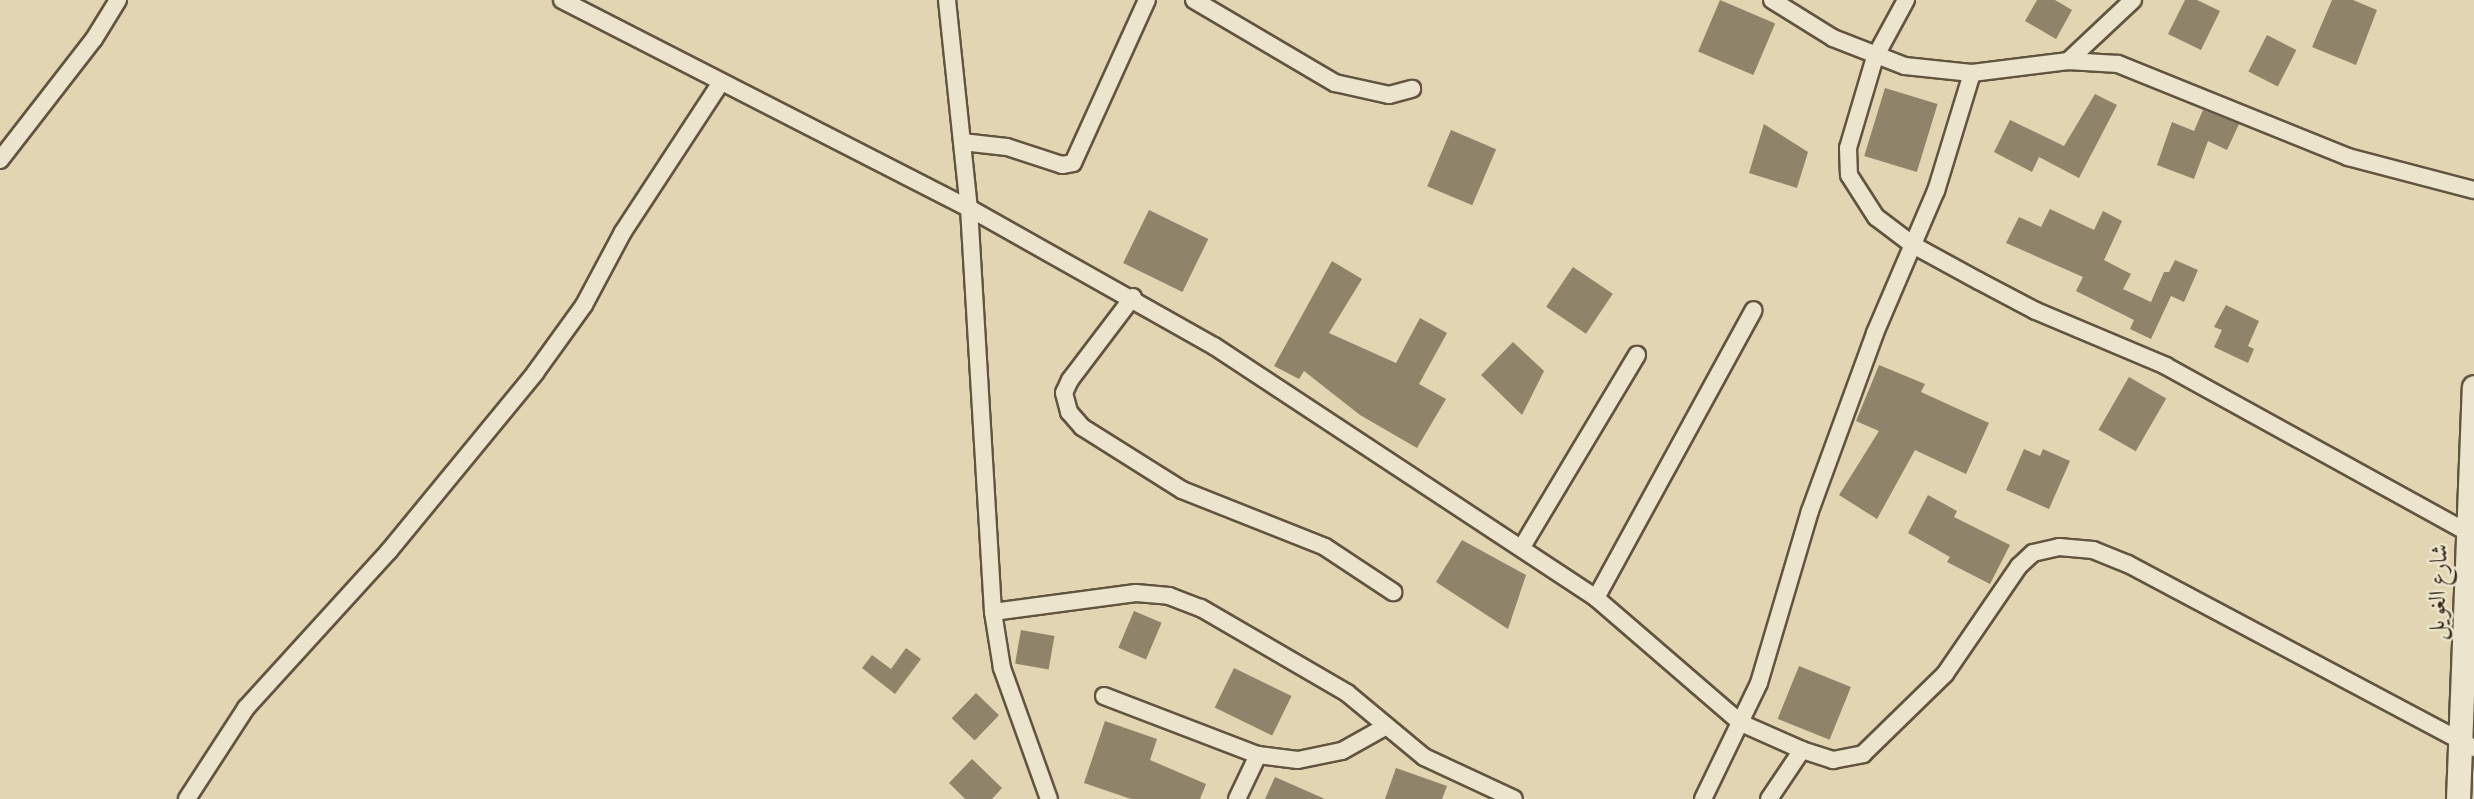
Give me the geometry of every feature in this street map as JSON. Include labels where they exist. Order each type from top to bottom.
[{"type":"street","points":[[0,160],[94,39],[118,0]]},
{"type":"street","points":[[562,0],[969,208],[1133,297],[1522,547],[1596,598],[1741,723],[1802,750],[1833,760],[1863,754],[1945,674],[2019,566],[2033,553],[2059,547],[2093,550],[2128,564],[2467,744]]},
{"type":"street","points":[[947,0],[969,208],[993,612],[1002,668],[1049,799]]},
{"type":"street","points":[[962,142],[1007,147],[1062,165],[1073,163],[1147,0]]},
{"type":"street","points":[[1772,0],[1833,38],[1875,57],[1905,66],[1972,73],[2068,61],[2119,64],[2348,157],[2474,190]]},
{"type":"street","points":[[1906,0],[1875,57],[1852,123],[1849,175],[1876,217],[1913,245],[2036,311],[2200,383],[2467,532]]},
{"type":"street","points":[[2068,61],[2133,0]]},
{"type":"street","points":[[1197,1],[1335,83],[1389,95],[1412,89]]},
{"type":"street","points":[[1704,799],[1741,723],[1777,632],[1810,511],[1844,415],[1937,191],[1972,73]]},
{"type":"street","points":[[187,799],[246,708],[380,561],[535,373],[584,305],[623,232],[722,82]]},
{"type":"street","points":[[1133,297],[1070,380],[1065,393],[1069,412],[1082,428],[1182,490],[1325,547],[1393,592]]},
{"type":"street","points":[[1596,598],[1754,310]]},
{"type":"street","points":[[1522,547],[1637,355]]},
{"type":"street","name":"شارع الغويل","points":[[2458,799],[2467,744],[2467,532],[2474,387]]},
{"type":"street","points":[[993,612],[1136,593],[1169,596],[1200,608],[1282,658],[1314,672],[1347,693],[1424,757],[1514,799]]},
{"type":"street","points":[[1104,696],[1258,755],[1298,760],[1342,751],[1385,727]]},
{"type":"street","points":[[1769,799],[1802,750]]},
{"type":"street","points":[[1237,799],[1258,755]]},
{"type":"building","points":[[1720,0],[1775,23],[1753,75],[1698,52]]},
{"type":"building","points":[[2037,0],[2055,0],[2072,10],[2056,39],[2025,21]]},
{"type":"building","points":[[2185,0],[2197,0],[2220,11],[2201,50],[2168,34]]},
{"type":"building","points":[[2332,0],[2353,0],[2377,10],[2356,65],[2312,47]]},
{"type":"building","points":[[2267,35],[2296,50],[2278,87],[2248,72]]},
{"type":"building","points":[[1885,88],[1938,104],[1917,172],[1864,156]]},
{"type":"building","points":[[2095,94],[2117,105],[2079,178],[2039,157],[2032,172],[1994,152],[2010,120],[2064,146]]},
{"type":"building","points":[[2203,110],[2239,124],[2227,150],[2208,141],[2194,179],[2157,165],[2172,122],[2194,131]]},
{"type":"building","points":[[1764,124],[1808,152],[1797,188],[1749,173]]},
{"type":"building","points":[[1451,130],[1496,149],[1472,205],[1427,186]]},
{"type":"building","points":[[2050,209],[2094,230],[2103,211],[2122,221],[2104,260],[2131,274],[2123,289],[2151,302],[2164,272],[2169,272],[2175,260],[2198,270],[2184,302],[2171,296],[2151,339],[2130,329],[2134,320],[2076,291],[2083,277],[2006,243],[2019,217],[2041,227]]},
{"type":"building","points":[[1149,210],[1208,239],[1182,292],[1123,263]]},
{"type":"building","points":[[1332,261],[1362,279],[1329,333],[1396,363],[1420,318],[1447,333],[1419,384],[1446,399],[1417,448],[1360,415],[1304,371],[1299,379],[1274,366]]},
{"type":"building","points":[[1573,267],[1613,294],[1586,334],[1546,307]]},
{"type":"building","points":[[2226,305],[2259,321],[2248,346],[2254,349],[2248,363],[2214,347],[2222,330],[2214,327]]},
{"type":"building","points":[[1513,342],[1544,371],[1522,415],[1481,375]]},
{"type":"building","points":[[1879,365],[1925,384],[1921,392],[1989,423],[1966,474],[1915,450],[1877,519],[1839,495],[1879,431],[1856,421]]},
{"type":"building","points":[[2129,377],[2166,398],[2136,451],[2098,430]]},
{"type":"building","points":[[2024,449],[2040,456],[2043,449],[2070,461],[2049,509],[2006,490]]},
{"type":"building","points":[[1928,495],[1957,511],[1954,517],[2010,545],[1990,584],[1947,562],[1950,557],[1908,533]]},
{"type":"building","points":[[1462,540],[1526,575],[1508,629],[1436,582]]},
{"type":"building","points":[[1134,611],[1162,623],[1146,660],[1118,648]]},
{"type":"building","points":[[1021,630],[1054,636],[1049,669],[1015,663]]},
{"type":"building","points":[[906,648],[921,659],[895,694],[862,668],[872,655],[891,669]]},
{"type":"building","points":[[1799,666],[1851,687],[1830,740],[1778,719]]},
{"type":"building","points":[[1234,668],[1292,696],[1272,736],[1215,708]]},
{"type":"building","points":[[976,693],[999,715],[975,740],[952,718]]},
{"type":"building","points":[[1105,721],[1157,739],[1150,760],[1206,784],[1200,799],[1131,799],[1084,783]]},
{"type":"building","points":[[972,759],[1002,788],[992,799],[965,799],[949,783]]},
{"type":"building","points":[[1396,768],[1447,786],[1442,799],[1385,799]]},
{"type":"building","points":[[1275,777],[1325,799],[1265,799]]}]
